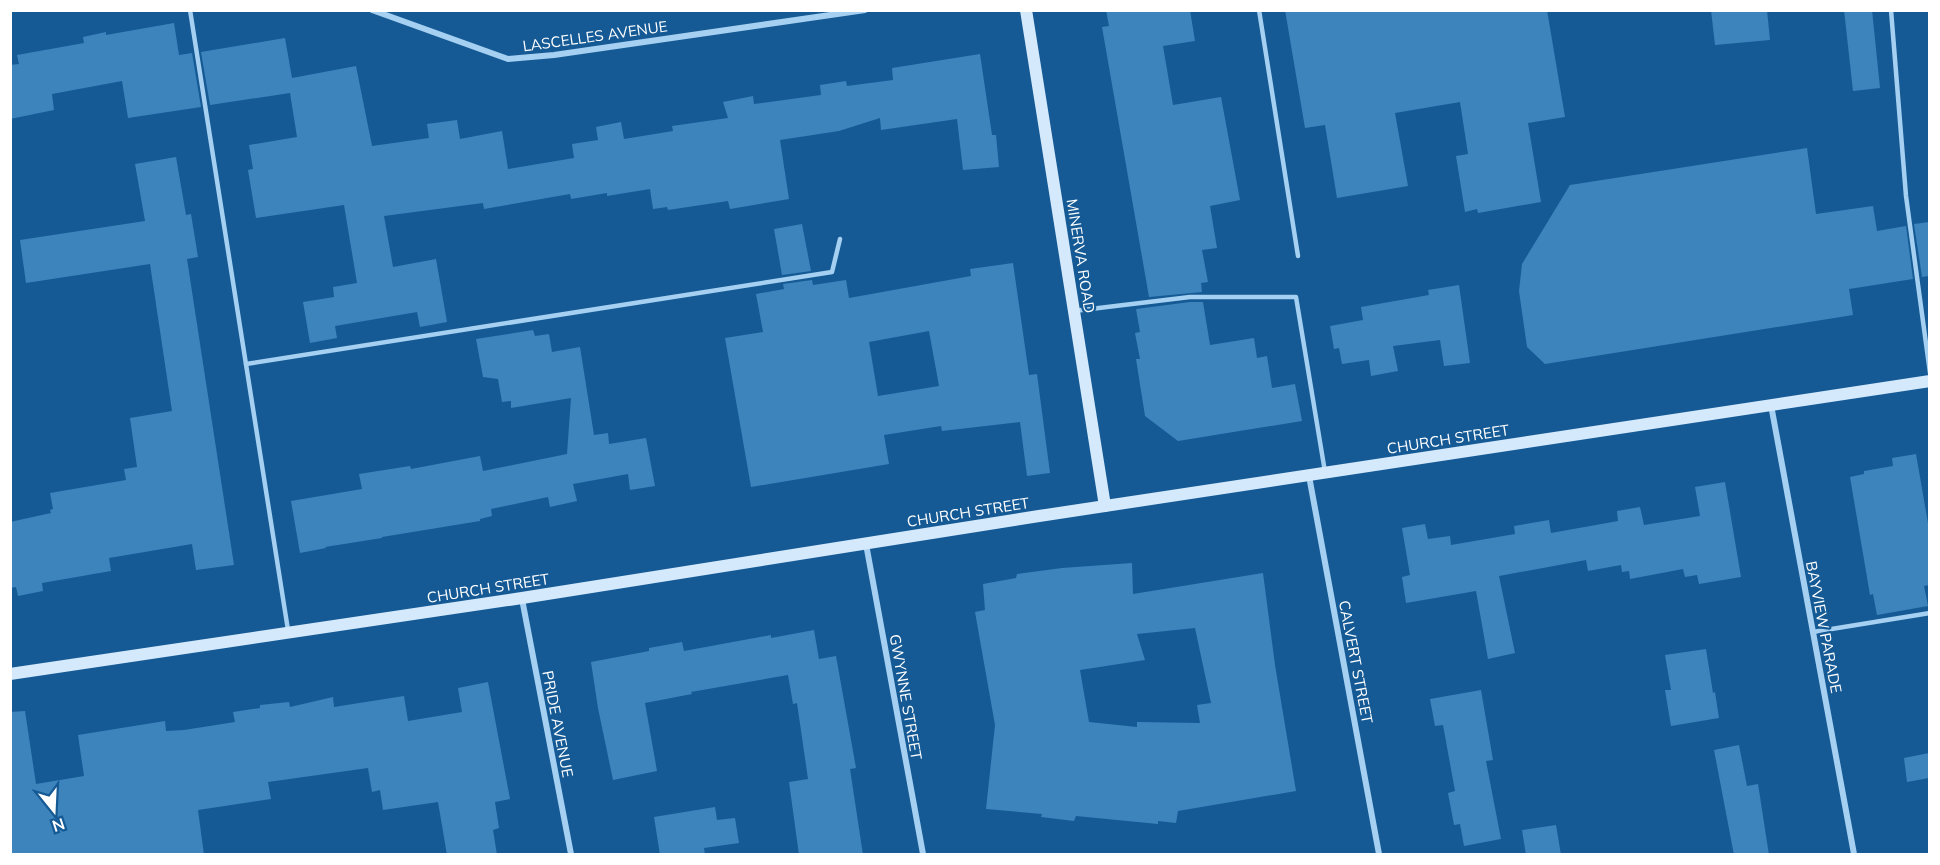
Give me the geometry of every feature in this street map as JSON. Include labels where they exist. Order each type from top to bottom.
[{"type":"street","name":"LASCELLES AVENUE","points":[[372,10],[508,59],[554,55],[865,10]]},
{"type":"street","name":"MINERVA ROAD","points":[[1026,10],[1106,506]]},
{"type":"street","name":"CHURCH STREET","points":[[10,674],[522,598],[1325,472],[1929,381]]},
{"type":"street","name":"BAYVIEW PARADE","points":[[1770,405],[1854,855]]},
{"type":"street","name":"CALVERT STREET","points":[[1309,475],[1379,855]]},
{"type":"street","name":"GWYNNE STREET","points":[[866,544],[923,855]]},
{"type":"street","name":"PRIDE AVENUE","points":[[522,598],[571,855]]},
{"type":"lane","points":[[190,10],[288,633]]},
{"type":"lane","points":[[1259,10],[1298,256]]},
{"type":"lane","points":[[1891,10],[1906,196],[1929,373]]},
{"type":"lane","points":[[246,364],[832,272],[840,239]]},
{"type":"lane","points":[[1074,311],[1190,297],[1296,297],[1325,472]]},
{"type":"lane","points":[[1813,632],[1929,613]]},
{"type":"building","points":[[1106,10],[1190,10],[1195,41],[1163,46],[1173,105],[1221,97],[1240,200],[1210,206],[1217,248],[1202,250],[1208,282],[1201,283],[1202,292],[1149,297],[1102,27],[1109,26]]},
{"type":"building","points":[[1285,10],[1547,10],[1565,117],[1528,123],[1541,202],[1478,213],[1477,209],[1465,212],[1456,156],[1468,154],[1460,102],[1395,113],[1408,186],[1337,198],[1325,125],[1305,128]]},
{"type":"building","points":[[1711,10],[1767,10],[1770,40],[1715,45]]},
{"type":"building","points":[[1844,10],[1872,10],[1880,88],[1853,91]]},
{"type":"building","points":[[174,23],[179,55],[192,53],[201,107],[128,118],[122,81],[52,94],[54,110],[10,119],[10,65],[19,64],[17,55],[84,43],[83,37],[106,32],[106,35]]},
{"type":"building","points":[[285,38],[292,78],[356,66],[372,146],[429,138],[427,124],[457,120],[460,139],[502,131],[508,169],[574,158],[572,144],[598,140],[596,127],[621,122],[624,139],[673,131],[672,126],[728,118],[723,102],[753,96],[754,104],[821,95],[820,85],[846,81],[847,86],[893,80],[892,68],[980,54],[992,135],[996,135],[999,167],[963,170],[957,119],[881,130],[880,118],[839,131],[780,140],[789,199],[730,209],[728,201],[668,210],[667,207],[653,209],[650,189],[571,199],[570,194],[484,209],[483,203],[384,216],[393,267],[436,259],[447,322],[420,327],[417,312],[335,326],[337,338],[310,343],[303,302],[334,297],[333,287],[357,283],[344,205],[256,218],[248,170],[253,169],[249,145],[297,137],[290,93],[210,105],[201,52]]},
{"type":"building","points":[[1807,148],[1816,214],[1873,206],[1877,231],[1906,226],[1913,279],[1849,289],[1853,315],[1545,364],[1527,347],[1519,291],[1522,264],[1570,185]]},
{"type":"building","points":[[176,157],[186,215],[191,214],[198,257],[187,259],[234,565],[196,570],[192,544],[109,558],[111,571],[42,583],[43,591],[18,596],[16,587],[10,588],[10,522],[51,513],[50,510],[53,509],[50,493],[126,480],[124,469],[137,467],[130,418],[172,411],[150,264],[26,283],[20,240],[145,221],[135,164]]},
{"type":"building","points":[[1929,222],[1929,276],[1922,277],[1914,224]]},
{"type":"building","points":[[802,224],[811,271],[782,275],[774,229]]},
{"type":"building","points":[[1013,263],[1029,375],[1037,374],[1050,473],[1027,476],[1020,422],[942,431],[941,426],[884,435],[889,464],[751,487],[725,338],[763,332],[756,294],[784,289],[783,284],[812,280],[813,285],[846,280],[849,298],[971,276],[970,269]],"holes":[[[929,331],[939,386],[878,396],[869,342]]]},
{"type":"building","points":[[1459,285],[1470,363],[1444,366],[1440,340],[1393,346],[1398,371],[1371,376],[1369,360],[1342,364],[1339,348],[1334,349],[1330,326],[1363,320],[1361,307],[1429,295],[1428,290]]},
{"type":"building","points":[[1203,302],[1210,345],[1254,338],[1257,358],[1267,356],[1272,388],[1295,384],[1302,421],[1178,441],[1145,416],[1136,359],[1140,359],[1135,333],[1140,332],[1136,309]]},
{"type":"building","points":[[533,330],[535,336],[549,334],[552,352],[580,347],[594,435],[608,433],[609,444],[646,438],[655,486],[630,490],[628,474],[573,484],[577,501],[550,507],[548,497],[491,509],[492,516],[480,519],[480,521],[300,553],[291,501],[362,489],[359,474],[410,466],[411,469],[480,456],[483,471],[567,454],[571,398],[511,408],[511,401],[502,402],[498,379],[483,377],[476,339]]},
{"type":"building","points":[[1916,454],[1929,529],[1929,585],[1924,586],[1928,606],[1877,615],[1873,594],[1870,595],[1850,477],[1864,474],[1864,471],[1893,466],[1892,458]]},
{"type":"building","points":[[1725,482],[1741,577],[1699,584],[1697,575],[1685,577],[1683,569],[1630,579],[1629,571],[1622,572],[1621,565],[1588,571],[1586,560],[1499,576],[1515,653],[1488,659],[1476,591],[1406,603],[1402,577],[1410,575],[1402,528],[1425,524],[1428,539],[1450,536],[1451,545],[1515,534],[1514,526],[1549,520],[1551,533],[1618,521],[1617,511],[1640,507],[1644,525],[1700,516],[1695,487]]},
{"type":"building","points":[[1132,563],[1133,594],[1263,573],[1275,665],[1296,791],[1178,811],[1176,823],[1158,821],[1158,824],[1076,816],[1074,821],[1041,817],[1042,814],[986,809],[995,725],[975,612],[985,610],[983,584],[1016,578],[1017,574]],"holes":[[[1195,628],[1211,703],[1197,705],[1200,723],[1137,722],[1137,727],[1089,722],[1080,670],[1145,660],[1137,634]]]},
{"type":"building","points":[[814,630],[819,659],[836,656],[856,768],[850,769],[863,855],[799,855],[789,782],[808,779],[797,703],[793,704],[788,675],[691,692],[692,694],[645,703],[657,771],[613,780],[591,662],[682,642],[684,651],[771,635],[771,638]]},
{"type":"building","points":[[1706,649],[1719,718],[1671,726],[1665,690],[1671,690],[1665,655]]},
{"type":"building","points":[[488,682],[510,799],[495,802],[499,828],[493,830],[497,855],[447,855],[438,802],[383,810],[380,790],[372,792],[368,768],[268,782],[271,799],[198,810],[204,855],[10,855],[10,712],[25,711],[36,784],[84,776],[78,735],[165,721],[166,731],[184,730],[235,722],[233,712],[260,708],[260,705],[289,702],[290,707],[333,697],[334,707],[404,696],[408,721],[462,712],[458,688]]},
{"type":"building","points":[[1481,690],[1493,760],[1486,761],[1501,839],[1464,846],[1460,824],[1454,825],[1448,793],[1455,791],[1443,725],[1435,726],[1430,699]]},
{"type":"building","points":[[1739,745],[1747,786],[1758,784],[1769,855],[1734,855],[1714,750]]},
{"type":"building","points":[[1929,753],[1929,778],[1907,782],[1904,758]]},
{"type":"building","points":[[715,807],[717,820],[735,818],[739,843],[704,848],[705,855],[660,855],[654,817]]},
{"type":"building","points":[[1556,825],[1561,855],[1526,855],[1522,830]]}]
